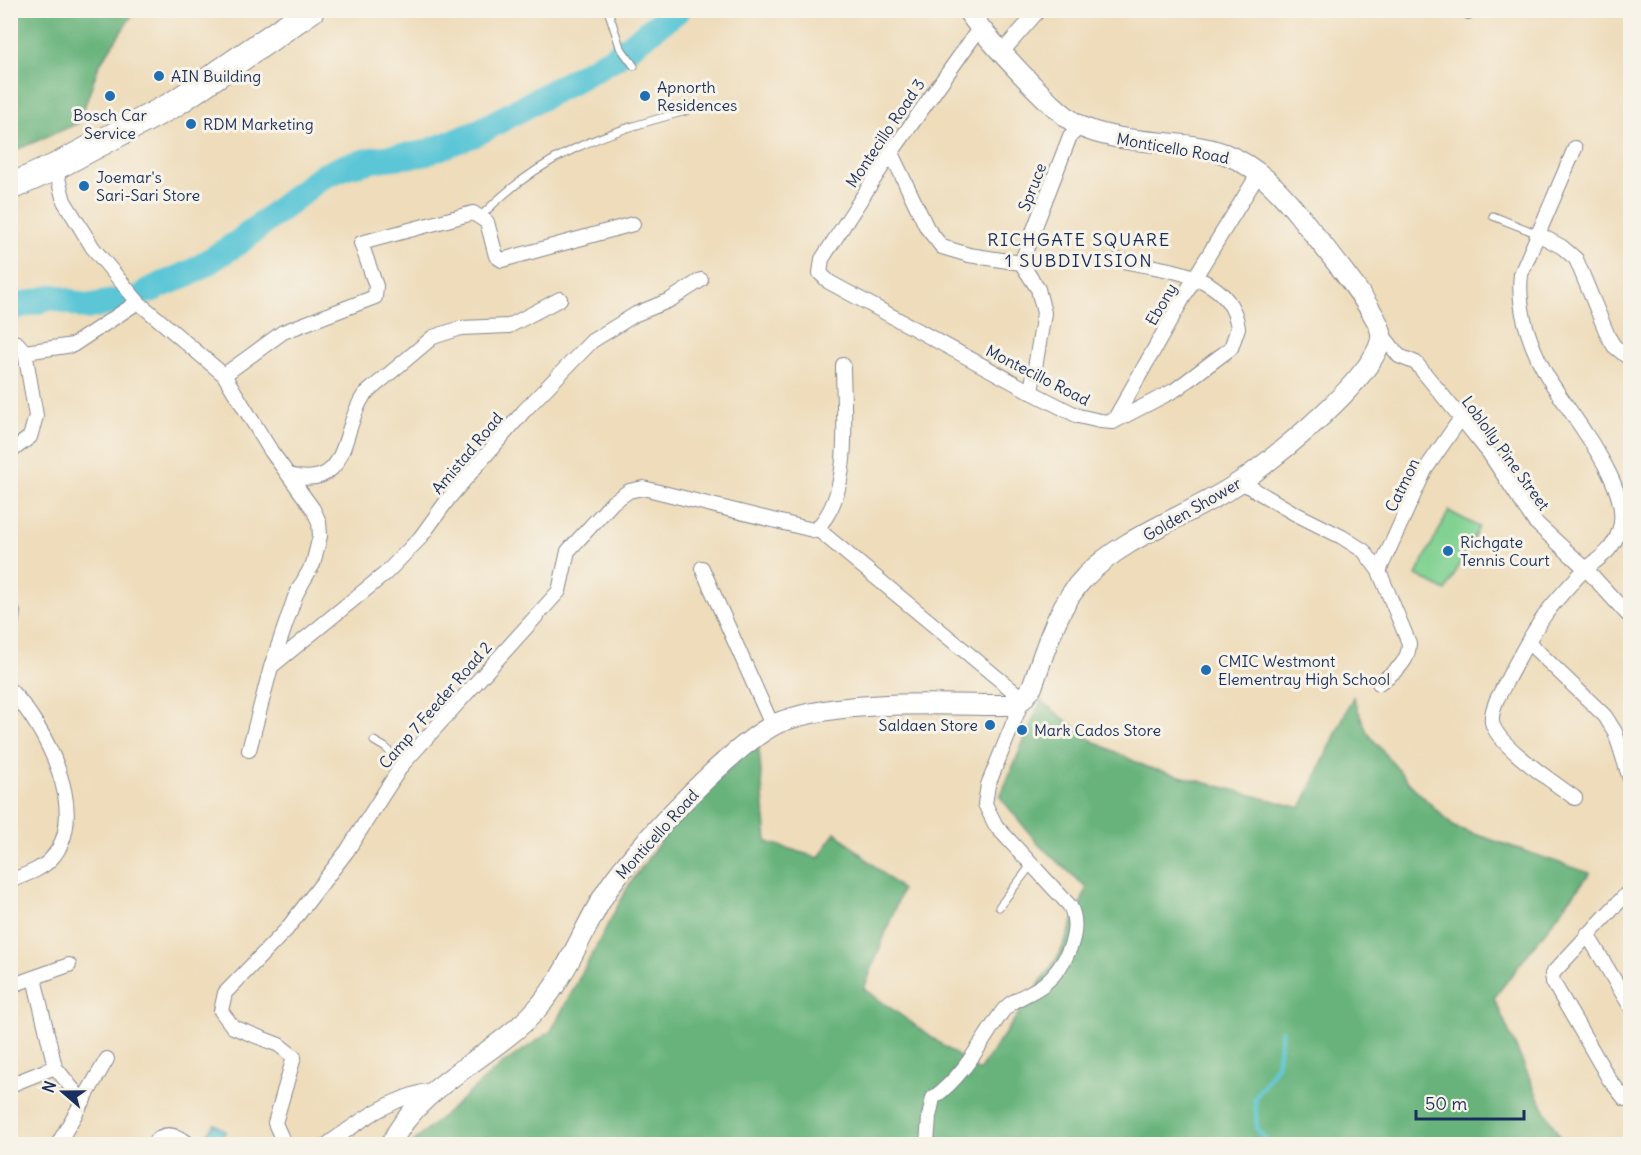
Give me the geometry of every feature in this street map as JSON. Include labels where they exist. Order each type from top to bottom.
[{"type":"highway","points":[[10,187],[56,167],[174,104],[311,10]]},
{"type":"main road","name":"Monticello Road","points":[[967,10],[979,29],[1059,112],[1080,127],[1134,142],[1222,153],[1259,174],[1282,194],[1354,286],[1382,333]]},
{"type":"main road","name":"Golden Shower","points":[[1023,699],[1032,687],[1068,598],[1085,576],[1107,558],[1241,482],[1291,443],[1346,392],[1375,357],[1382,333]]},
{"type":"main road","name":"Monticello Road","points":[[391,1144],[409,1117],[440,1088],[536,1010],[563,975],[601,900],[629,861],[723,763],[772,725],[795,717],[857,708],[1008,705],[1023,699]]},
{"type":"street","points":[[1002,52],[1039,10]]},
{"type":"street","name":"Montecillo Road 3","points":[[822,259],[891,153],[979,29]]},
{"type":"street","name":"Spruce","points":[[1021,263],[1070,136],[1080,127]]},
{"type":"street","points":[[1575,148],[1521,274],[1518,294],[1524,321],[1546,374],[1624,497],[1620,528],[1616,541],[1606,555],[1586,569],[1549,610],[1528,642],[1497,699],[1492,713],[1492,724],[1509,749],[1575,798]]},
{"type":"street","points":[[891,153],[927,228],[942,247],[969,255],[1021,263],[1038,289],[1044,314],[1030,392]]},
{"type":"street","points":[[56,167],[64,201],[93,248],[138,302],[224,375],[314,509],[319,522],[320,536],[313,564],[296,594],[271,667],[249,750]]},
{"type":"street","name":"Ebony","points":[[1113,422],[1195,277],[1259,174]]},
{"type":"street","points":[[224,375],[283,332],[372,300],[377,293],[376,286],[361,243],[473,213],[481,216],[487,222],[496,256],[502,260],[633,224]]},
{"type":"street","points":[[1538,234],[1562,247],[1576,259],[1608,336],[1614,346],[1630,359]]},
{"type":"street","name":"Montecillo Road","points":[[822,259],[820,273],[829,282],[1078,416],[1113,422]]},
{"type":"street","points":[[1113,422],[1175,390],[1224,354],[1234,343],[1238,333],[1238,321],[1223,295],[1208,281],[1118,260]]},
{"type":"street","name":"Amistad Road","points":[[271,667],[386,573],[420,538],[449,498],[524,411],[592,341],[636,314],[670,300],[701,279]]},
{"type":"street","points":[[289,475],[311,479],[319,477],[338,462],[357,406],[364,395],[433,337],[461,328],[509,326],[560,299]]},
{"type":"street","points":[[26,352],[73,345],[138,302]]},
{"type":"street","name":"Loblolly Pine Street","points":[[1382,333],[1399,356],[1416,363],[1461,418],[1489,453],[1534,521],[1586,569],[1630,617]]},
{"type":"street","points":[[10,341],[17,343],[26,352],[35,404],[34,428],[24,444],[10,452]]},
{"type":"street","points":[[815,530],[828,517],[838,492],[843,431],[843,365]]},
{"type":"street","name":"Catmon","points":[[1379,571],[1425,471],[1461,418]]},
{"type":"street","points":[[1241,482],[1294,513],[1353,543],[1379,571],[1409,643],[1409,650],[1401,667],[1379,683]]},
{"type":"street","name":"Camp 7 Feeder Road 2","points":[[287,1144],[283,1141],[275,1124],[294,1057],[279,1045],[233,1027],[221,1011],[225,993],[300,912],[347,851],[402,765],[559,591],[568,551],[613,502],[629,491],[644,488],[825,534],[1023,699]]},
{"type":"street","points":[[702,568],[772,725]]},
{"type":"street","points":[[10,607],[14,612],[10,634]]},
{"type":"street","points":[[1528,642],[1605,716],[1615,732],[1630,779]]},
{"type":"street","points":[[10,690],[22,702],[51,748],[66,792],[67,810],[61,841],[51,858],[10,881]]},
{"type":"street","points":[[927,1144],[928,1117],[933,1098],[957,1077],[1003,1009],[1045,984],[1072,944],[1075,932],[1074,915],[1057,891],[996,826],[985,804],[988,785],[1023,699]]},
{"type":"street","points":[[1630,890],[1555,968],[1553,982],[1609,1079],[1625,1099],[1630,1093]]},
{"type":"street","points":[[1587,934],[1630,1006]]},
{"type":"street","points":[[10,986],[69,965]]},
{"type":"street","points":[[34,978],[55,1067],[83,1102]]},
{"type":"street","points":[[58,1144],[107,1059]]},
{"type":"street","points":[[10,1085],[55,1067]]},
{"type":"street","points":[[328,1144],[375,1110],[412,1093],[440,1088]]},
{"type":"street","points":[[153,1144],[163,1135],[175,1136],[186,1143]]},
{"type":"lane","points":[[608,10],[620,46],[634,66]]},
{"type":"lane","points":[[481,216],[507,189],[572,148],[613,130],[686,111]]},
{"type":"lane","points":[[1493,216],[1538,234]]},
{"type":"lane","points":[[374,741],[386,748],[402,765]]},
{"type":"lane","points":[[999,907],[1032,864]]},
{"type":"green space","points":[[11,10],[135,11],[99,65],[79,123],[11,152]]},
{"type":"green space","name":"Richgate Tennis Court","points":[[1449,511],[1479,527],[1446,591],[1416,575]]},
{"type":"green space","points":[[1353,697],[1367,732],[1410,784],[1454,827],[1590,873],[1494,998],[1539,1099],[1564,1144],[411,1144],[501,1065],[551,1031],[629,885],[665,835],[758,738],[767,842],[819,858],[835,832],[902,890],[864,989],[979,1071],[1060,954],[1087,888],[1039,845],[1000,797],[1041,701],[1093,741],[1146,767],[1301,808]]},
{"type":"water","points":[[215,1124],[226,1132],[216,1144],[210,1144],[203,1139]]},
{"type":"waterway","points":[[148,291],[194,271],[239,242],[321,177],[347,166],[377,159],[422,154],[475,134],[614,58],[678,10]]},
{"type":"waterway","points":[[10,308],[54,297],[86,307],[130,299]]},
{"type":"waterway","points":[[1268,1144],[1257,1128],[1255,1098],[1277,1065],[1282,1030]]},
{"type":"place","name":"AIN Building","points":[[159,76]]},
{"type":"place","name":"Bosch Car Service","points":[[110,96]]},
{"type":"place","name":"Apnorth Residences","points":[[645,96]]},
{"type":"place","name":"RDM Marketing","points":[[191,124]]},
{"type":"place","name":"Joemar's Sari-Sari Store","points":[[84,186]]},
{"type":"place","name":"Richgate Tennis Court","points":[[1448,551]]},
{"type":"place","name":"CMIC Westmont Elementray High School","points":[[1206,670]]},
{"type":"place","name":"Saldaen Store","points":[[990,725]]},
{"type":"place","name":"Mark Cados Store","points":[[1022,730]]},
{"type":"district","name":"RICHGATE SQUARE 1 SUBDIVISION","points":[[1079,250]]}]
